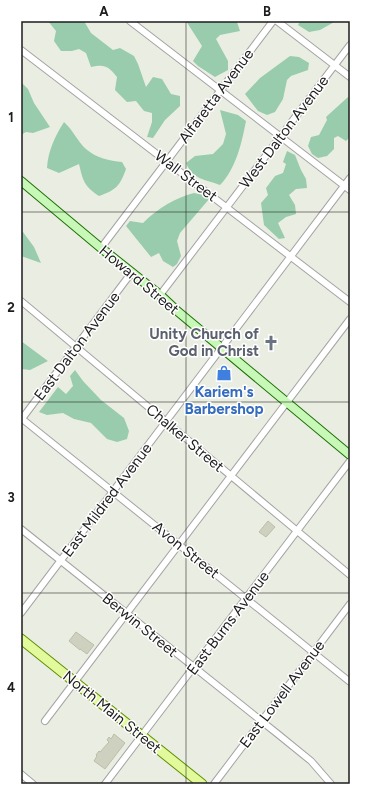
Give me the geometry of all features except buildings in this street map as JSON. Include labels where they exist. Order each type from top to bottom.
[{"type":"main road","name":"Howard Street","points":[[21,181],[160,295],[221,348],[350,455]]},
{"type":"main road","name":"North Main Street","points":[[21,639],[202,784]]},
{"type":"street","points":[[130,21],[350,190]]},
{"type":"street","name":"Alfaretta Avenue","points":[[101,248],[273,21]]},
{"type":"street","points":[[277,21],[350,77]]},
{"type":"street","name":"West Dalton Avenue","points":[[160,295],[350,45]]},
{"type":"street","name":"Wall Street","points":[[21,50],[350,302]]},
{"type":"street","name":"East Mildred Avenue","points":[[21,613],[350,178]]},
{"type":"street","name":"East Dalton Avenue","points":[[21,419],[132,272]]},
{"type":"street","name":"Chalker Street","points":[[21,301],[77,346],[165,422],[350,575]]},
{"type":"street","points":[[45,721],[350,319]]},
{"type":"street","name":"Avon Street","points":[[21,419],[350,682]]},
{"type":"street","name":"East Burns Avenue","points":[[105,784],[350,461]]},
{"type":"street","name":"Berwin Street","points":[[21,529],[262,721],[310,761],[331,784]]},
{"type":"street","name":"East Lowell Avenue","points":[[214,784],[350,604]]},
{"type":"street","points":[[21,774],[33,784]]},
{"type":"green space","points":[[48,21],[84,21],[91,33],[113,50],[120,48],[134,56],[146,87],[153,77],[162,79],[171,94],[180,96],[180,106],[165,120],[153,138],[147,137],[152,122],[152,113],[144,111],[136,101],[127,102],[115,90],[117,77],[109,68],[103,66],[91,67],[86,53],[79,49],[72,51],[61,51],[54,41],[56,31]]},
{"type":"green space","points":[[186,21],[239,21],[237,22],[240,31],[220,35],[216,39],[228,61],[228,70],[215,77],[193,61],[202,46]]},
{"type":"green space","points":[[300,21],[336,21],[320,30],[309,32],[298,25]]},
{"type":"green space","points":[[290,56],[299,57],[309,63],[308,70],[291,76],[287,80],[283,99],[275,112],[267,115],[258,111],[245,94],[260,78]]},
{"type":"green space","points":[[21,82],[28,89],[34,103],[50,127],[33,133],[26,132],[21,135]]},
{"type":"green space","points":[[348,97],[350,99],[350,137],[346,141],[338,136],[334,138],[334,149],[327,156],[318,158],[312,154],[308,146],[311,137],[319,135],[327,120],[326,117]]},
{"type":"green space","points":[[220,110],[238,115],[246,121],[238,155],[226,179],[220,185],[196,176],[192,173],[186,163],[195,156],[213,154],[223,144],[226,134]]},
{"type":"green space","points":[[64,122],[83,146],[94,155],[113,161],[122,162],[126,169],[122,180],[117,187],[110,192],[99,196],[85,183],[79,164],[59,173],[47,168],[52,144]]},
{"type":"green space","points":[[287,151],[295,155],[306,179],[307,188],[296,189],[289,195],[295,205],[296,214],[286,217],[278,223],[285,238],[279,239],[264,225],[261,203],[268,195],[266,188],[275,176],[283,173],[286,164],[283,162]]},
{"type":"green space","points":[[194,193],[210,198],[180,233],[177,241],[181,256],[177,264],[173,267],[163,261],[159,253],[151,257],[126,226],[130,221],[143,223],[167,204]]},
{"type":"green space","points":[[21,231],[34,247],[41,263],[21,256]]},
{"type":"green space","points":[[21,341],[48,361],[30,370],[21,369]]},
{"type":"green space","points":[[75,370],[101,400],[124,418],[129,431],[127,439],[117,442],[107,439],[91,423],[74,419],[63,413],[47,415],[39,412],[58,387],[66,394],[73,386],[70,376]]},
{"type":"place","name":"Unity Church of God in Christ","points":[[271,343]]},
{"type":"place","name":"Kariem's Barbershop","points":[[224,373]]}]
